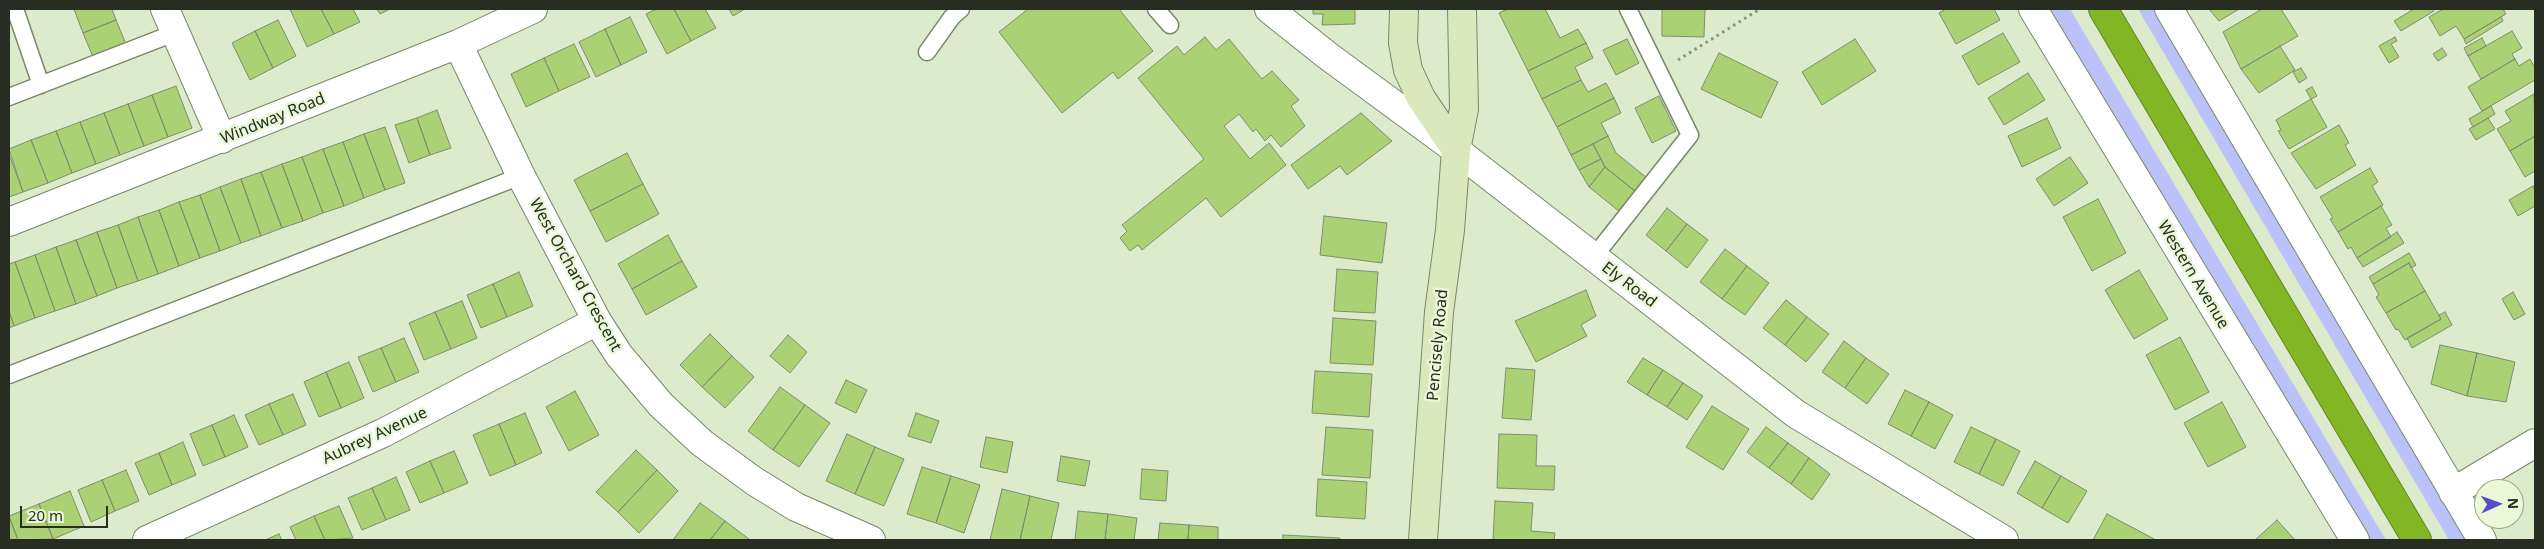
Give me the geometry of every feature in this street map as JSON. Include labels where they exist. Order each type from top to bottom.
[{"type":"highway","points":[[2103,9],[2417,540]]},
{"type":"main road","points":[[1404,9],[1403,44],[1408,70],[1421,98],[1456,150]]},
{"type":"main road","name":"Pencisely Road","points":[[1423,540],[1439,312],[1450,223],[1456,150],[1464,109],[1462,9]]},
{"type":"street","name":"Windway Road","points":[[9,222],[458,44],[534,9]]},
{"type":"street","name":"Ely Road","points":[[1269,9],[1328,56],[1456,150],[1796,414],[2004,540]]},
{"type":"street","name":"Western Avenue","points":[[2033,9],[2355,540]]},
{"type":"street","points":[[2169,9],[2482,540]]},
{"type":"street","points":[[171,20],[222,139]]},
{"type":"street","name":"West Orchard Crescent","points":[[458,44],[521,176],[597,321],[619,355],[661,406],[702,443],[754,482],[796,508],[872,540]]},
{"type":"street","name":"Aubrey Avenue","points":[[147,540],[392,429],[597,321]]},
{"type":"street","points":[[2453,492],[2535,443]]},
{"type":"lane","points":[[15,9],[41,85]]},
{"type":"lane","points":[[927,52],[952,17],[961,9]]},
{"type":"lane","points":[[1156,9],[1170,25]]},
{"type":"lane","points":[[1593,258],[1690,135],[1628,9]]},
{"type":"lane","points":[[9,97],[41,85],[171,20]]},
{"type":"lane","points":[[9,375],[521,176]]},
{"type":"path","points":[[1659,72],[1760,9]]},
{"type":"shaded area","points":[[2048,9],[2070,9],[2386,540],[2369,540]]},
{"type":"shaded area","points":[[2138,9],[2157,9],[2469,540],[2449,540]]},
{"type":"building","points":[[74,9],[112,9],[116,20],[83,33]]},
{"type":"building","points":[[290,9],[321,9],[334,34],[307,47]]},
{"type":"building","points":[[321,9],[353,9],[360,22],[334,34]]},
{"type":"building","points":[[377,9],[390,9],[380,14]]},
{"type":"building","points":[[656,9],[674,9],[691,41],[667,54],[646,14]]},
{"type":"building","points":[[674,9],[705,9],[716,28],[691,41]]},
{"type":"building","points":[[729,9],[745,9],[733,16]]},
{"type":"building","points":[[1028,9],[1119,9],[1153,51],[1118,79],[1113,72],[1062,113],[999,32]]},
{"type":"building","points":[[1313,9],[1355,9],[1355,24],[1322,25],[1323,14],[1313,14]]},
{"type":"building","points":[[1508,9],[1545,9],[1560,38],[1578,29],[1586,43],[1528,71],[1499,13]]},
{"type":"building","points":[[1662,9],[1705,9],[1704,37],[1662,36]]},
{"type":"building","points":[[1946,9],[1994,9],[2000,20],[1956,44],[1939,13]]},
{"type":"building","points":[[2209,9],[2239,9],[2219,21]]},
{"type":"building","points":[[2262,9],[2281,9],[2298,36],[2241,69],[2223,32]]},
{"type":"building","points":[[2414,9],[2433,9],[2434,11],[2401,31],[2394,21]]},
{"type":"building","points":[[2443,9],[2503,9],[2506,14],[2464,39],[2456,26],[2440,36],[2429,17]]},
{"type":"building","points":[[630,17],[647,52],[621,65],[605,29]]},
{"type":"building","points":[[2501,17],[2503,21],[2466,44],[2464,39]]},
{"type":"building","points":[[116,20],[126,44],[93,57],[83,33]]},
{"type":"building","points":[[278,20],[296,56],[273,68],[255,31]]},
{"type":"building","points":[[605,29],[621,65],[596,77],[579,42]]},
{"type":"building","points":[[255,31],[273,68],[250,80],[232,43]]},
{"type":"building","points":[[2512,31],[2522,48],[2512,54],[2515,59],[2481,79],[2468,56]]},
{"type":"building","points":[[2003,33],[2020,62],[1978,85],[1962,56]]},
{"type":"building","points":[[1205,37],[1216,50],[1229,39],[1262,79],[1272,71],[1299,100],[1291,106],[1305,126],[1281,147],[1271,135],[1265,141],[1256,129],[1253,132],[1239,114],[1224,126],[1250,159],[1269,143],[1286,165],[1221,217],[1206,198],[1142,250],[1138,245],[1130,251],[1120,238],[1127,231],[1122,225],[1204,159],[1138,78],[1177,46],[1184,55]]},
{"type":"building","points":[[2395,37],[2397,41],[2391,44],[2399,57],[2389,63],[2379,46]]},
{"type":"building","points":[[2482,38],[2486,46],[2468,56],[2464,48]]},
{"type":"building","points":[[1627,39],[1639,63],[1616,75],[1603,50]]},
{"type":"building","points":[[1855,39],[1876,71],[1822,105],[1802,72]]},
{"type":"building","points":[[1586,43],[1593,58],[1575,67],[1581,80],[1542,99],[1528,71]]},
{"type":"building","points":[[574,44],[590,77],[559,91],[544,58]]},
{"type":"building","points":[[2280,46],[2295,70],[2259,93],[2241,69]]},
{"type":"building","points":[[2442,48],[2447,55],[2438,61],[2433,54]]},
{"type":"building","points":[[1719,53],[1778,82],[1761,118],[1701,89]]},
{"type":"building","points":[[544,58],[559,91],[526,107],[511,74]]},
{"type":"building","points":[[2515,59],[2519,66],[2530,59],[2535,68],[2535,80],[2482,111],[2468,87]]},
{"type":"building","points":[[2301,68],[2307,78],[2299,83],[2293,72]]},
{"type":"building","points":[[2028,73],[2045,100],[2004,125],[1988,98]]},
{"type":"building","points":[[1581,80],[1588,92],[1606,83],[1614,98],[1557,127],[1542,99]]},
{"type":"building","points":[[176,86],[192,128],[168,137],[152,95]]},
{"type":"building","points":[[2312,87],[2317,96],[2311,99],[2306,90]]},
{"type":"building","points":[[2534,94],[2535,136],[2510,151],[2497,129],[2511,121],[2505,111]]},
{"type":"building","points":[[152,95],[168,137],[144,146],[128,104]]},
{"type":"building","points":[[1659,96],[1676,131],[1652,143],[1635,108]]},
{"type":"building","points":[[1614,98],[1621,113],[1601,123],[1608,136],[1571,155],[1557,127]]},
{"type":"building","points":[[2311,99],[2327,127],[2289,149],[2278,131],[2281,130],[2276,120]]},
{"type":"building","points":[[128,104],[144,146],[120,155],[104,113]]},
{"type":"building","points":[[2491,106],[2495,114],[2473,127],[2469,119]]},
{"type":"building","points":[[437,110],[451,148],[430,155],[417,118]]},
{"type":"building","points":[[104,113],[120,155],[96,164],[80,122]]},
{"type":"building","points":[[1361,113],[1392,141],[1347,175],[1340,166],[1308,189],[1291,165]]},
{"type":"building","points":[[417,118],[430,155],[409,163],[395,125]]},
{"type":"building","points":[[2047,118],[2061,148],[2022,167],[2008,136]]},
{"type":"building","points":[[2488,118],[2495,129],[2476,140],[2469,129]]},
{"type":"building","points":[[80,122],[96,164],[72,173],[56,131]]},
{"type":"building","points":[[2339,125],[2349,143],[2345,145],[2356,165],[2316,189],[2291,153]]},
{"type":"building","points":[[385,127],[405,183],[385,190],[364,134]]},
{"type":"building","points":[[56,131],[72,173],[48,183],[31,140]]},
{"type":"building","points":[[364,134],[385,190],[364,198],[343,142]]},
{"type":"building","points":[[1608,136],[1616,153],[1647,178],[1636,192],[1605,167],[1593,144]]},
{"type":"building","points":[[2535,136],[2535,171],[2525,177],[2510,151]]},
{"type":"building","points":[[31,140],[48,183],[23,192],[9,149]]},
{"type":"building","points":[[343,142],[364,198],[344,206],[323,149]]},
{"type":"building","points":[[1593,144],[1601,159],[1579,170],[1571,155]]},
{"type":"building","points":[[323,149],[344,206],[323,213],[302,157]]},
{"type":"building","points":[[627,153],[643,184],[590,211],[574,180]]},
{"type":"building","points":[[9,154],[23,192],[9,197]]},
{"type":"building","points":[[302,157],[323,213],[303,221],[282,164]]},
{"type":"building","points":[[2070,157],[2088,183],[2054,206],[2036,179]]},
{"type":"building","points":[[1601,159],[1605,167],[1589,187],[1579,170]]},
{"type":"building","points":[[282,164],[303,221],[282,228],[261,172]]},
{"type":"building","points":[[1605,167],[1636,192],[1620,212],[1589,187]]},
{"type":"building","points":[[2370,168],[2378,182],[2372,186],[2383,205],[2338,232],[2330,219],[2333,218],[2320,197]]},
{"type":"building","points":[[261,172],[282,228],[261,236],[241,179]]},
{"type":"building","points":[[241,179],[261,236],[241,243],[220,187]]},
{"type":"building","points":[[643,184],[659,214],[606,242],[590,211]]},
{"type":"building","points":[[2533,186],[2535,206],[2518,216],[2509,200]]},
{"type":"building","points":[[220,187],[241,243],[220,251],[200,195]]},
{"type":"building","points":[[200,195],[220,251],[200,258],[179,202]]},
{"type":"building","points":[[2098,199],[2126,253],[2092,271],[2063,217]]},
{"type":"building","points":[[179,202],[200,258],[179,266],[159,210]]},
{"type":"building","points":[[2381,206],[2392,225],[2386,228],[2391,237],[2357,258],[2351,247],[2348,249],[2338,232]]},
{"type":"building","points":[[1667,208],[1687,224],[1666,251],[1646,235]]},
{"type":"building","points":[[159,210],[179,266],[158,274],[138,217]]},
{"type":"building","points":[[1324,216],[1387,223],[1382,263],[1320,255]]},
{"type":"building","points":[[138,217],[158,274],[138,281],[118,225]]},
{"type":"building","points":[[1687,224],[1708,240],[1687,268],[1666,251]]},
{"type":"building","points":[[118,225],[138,281],[117,288],[97,232]]},
{"type":"building","points":[[97,232],[117,288],[97,296],[76,240]]},
{"type":"building","points":[[2397,232],[2404,243],[2363,267],[2357,258]]},
{"type":"building","points":[[668,235],[682,261],[632,289],[618,264]]},
{"type":"building","points":[[76,240],[97,296],[76,304],[56,247]]},
{"type":"building","points":[[56,247],[76,304],[55,311],[35,255]]},
{"type":"building","points":[[1725,249],[1747,266],[1722,299],[1700,282]]},
{"type":"building","points":[[2409,253],[2416,265],[2411,268],[2409,263],[2373,284],[2369,277]]},
{"type":"building","points":[[35,255],[55,311],[35,318],[15,262]]},
{"type":"building","points":[[682,261],[697,287],[646,315],[632,289]]},
{"type":"building","points":[[15,262],[35,318],[14,326],[9,311],[9,264]]},
{"type":"building","points":[[2409,263],[2425,291],[2386,313],[2376,297],[2379,295],[2373,284]]},
{"type":"building","points":[[1747,266],[1769,283],[1745,315],[1722,299]]},
{"type":"building","points":[[1337,269],[1378,272],[1375,313],[1334,311]]},
{"type":"building","points":[[2139,270],[2168,319],[2134,339],[2105,290]]},
{"type":"building","points":[[519,272],[533,306],[507,317],[493,284]]},
{"type":"building","points":[[493,284],[507,317],[481,328],[467,295]]},
{"type":"building","points":[[1586,290],[1596,316],[1581,325],[1587,336],[1536,362],[1515,321]]},
{"type":"building","points":[[2425,291],[2441,319],[2405,340],[2398,329],[2396,330],[2386,313]]},
{"type":"building","points":[[2513,292],[2525,314],[2514,320],[2502,299]]},
{"type":"building","points":[[1786,300],[1807,317],[1785,345],[1763,328]]},
{"type":"building","points":[[462,301],[477,338],[451,349],[435,312]]},
{"type":"building","points":[[9,311],[14,326],[9,328]]},
{"type":"building","points":[[435,312],[451,349],[424,360],[409,323]]},
{"type":"building","points":[[2445,312],[2452,325],[2412,348],[2407,338],[2441,319],[2439,315]]},
{"type":"building","points":[[1807,317],[1829,334],[1806,362],[1785,345]]},
{"type":"building","points":[[1333,318],[1376,321],[1373,365],[1330,363]]},
{"type":"building","points":[[710,334],[732,356],[702,387],[680,365]]},
{"type":"building","points":[[788,335],[807,352],[790,373],[770,356]]},
{"type":"building","points":[[2180,337],[2209,392],[2175,410],[2146,355]]},
{"type":"building","points":[[404,338],[419,372],[396,382],[381,348]]},
{"type":"building","points":[[1844,341],[1866,358],[1845,388],[1822,372]]},
{"type":"building","points":[[2440,345],[2477,353],[2467,396],[2431,384]]},
{"type":"building","points":[[381,348],[396,382],[373,392],[358,357]]},
{"type":"building","points":[[2477,353],[2515,362],[2506,402],[2467,396]]},
{"type":"building","points":[[732,356],[754,377],[725,408],[702,387]]},
{"type":"building","points":[[1643,358],[1663,370],[1647,395],[1627,382]]},
{"type":"building","points":[[1866,358],[1889,374],[1867,404],[1845,388]]},
{"type":"building","points":[[349,362],[364,398],[341,408],[326,372]]},
{"type":"building","points":[[1506,368],[1535,370],[1531,420],[1502,418]]},
{"type":"building","points":[[1663,370],[1683,383],[1667,407],[1647,395]]},
{"type":"building","points":[[1315,371],[1372,374],[1369,417],[1312,413]]},
{"type":"building","points":[[326,372],[341,408],[319,417],[304,382]]},
{"type":"building","points":[[846,380],[867,390],[856,413],[835,403]]},
{"type":"building","points":[[1683,383],[1703,396],[1687,420],[1667,407]]},
{"type":"building","points":[[780,387],[805,405],[773,450],[748,431]]},
{"type":"building","points":[[1905,390],[1929,402],[1911,436],[1888,424]]},
{"type":"building","points":[[575,391],[599,435],[569,451],[546,407]]},
{"type":"building","points":[[293,394],[306,425],[283,435],[269,404]]},
{"type":"building","points":[[1929,402],[1953,415],[1935,449],[1911,436]]},
{"type":"building","points":[[2222,402],[2246,447],[2208,467],[2184,423]]},
{"type":"building","points":[[269,404],[283,435],[259,445],[245,415]]},
{"type":"building","points":[[805,405],[830,423],[799,467],[773,450]]},
{"type":"building","points":[[1712,406],[1749,429],[1723,470],[1686,447]]},
{"type":"building","points":[[525,413],[542,453],[516,465],[499,424]]},
{"type":"building","points":[[916,413],[939,421],[931,443],[908,436]]},
{"type":"building","points":[[234,415],[248,447],[225,457],[212,425]]},
{"type":"building","points":[[499,424],[516,465],[490,476],[473,435]]},
{"type":"building","points":[[212,425],[225,457],[203,466],[190,434]]},
{"type":"building","points":[[1326,427],[1373,430],[1370,478],[1322,475]]},
{"type":"building","points":[[1766,427],[1788,443],[1769,468],[1747,452]]},
{"type":"building","points":[[1971,427],[1996,439],[1979,474],[1954,462]]},
{"type":"building","points":[[847,434],[875,447],[855,494],[826,481]]},
{"type":"building","points":[[1499,434],[1537,435],[1536,466],[1555,466],[1554,490],[1497,488]]},
{"type":"building","points":[[986,437],[1013,442],[1007,473],[980,467]]},
{"type":"building","points":[[1996,439],[2020,451],[2003,486],[1979,474]]},
{"type":"building","points":[[183,442],[196,475],[172,485],[159,453]]},
{"type":"building","points":[[1788,443],[1809,458],[1791,484],[1769,468]]},
{"type":"building","points":[[875,447],[904,459],[884,506],[855,494]]},
{"type":"building","points":[[636,450],[657,470],[618,512],[596,492]]},
{"type":"building","points":[[454,451],[468,483],[444,493],[430,461]]},
{"type":"building","points":[[159,453],[172,485],[149,495],[135,463]]},
{"type":"building","points":[[1061,456],[1090,461],[1085,486],[1057,481]]},
{"type":"building","points":[[1809,458],[1830,474],[1812,500],[1791,484]]},
{"type":"building","points":[[430,461],[444,493],[420,503],[406,472]]},
{"type":"building","points":[[2035,461],[2061,476],[2042,508],[2017,493]]},
{"type":"building","points":[[922,467],[951,476],[936,523],[907,514]]},
{"type":"building","points":[[1142,469],[1168,471],[1166,501],[1140,499]]},
{"type":"building","points":[[126,470],[139,501],[115,511],[102,480]]},
{"type":"building","points":[[657,470],[678,491],[639,533],[618,512]]},
{"type":"building","points":[[951,476],[980,485],[964,533],[936,523]]},
{"type":"building","points":[[2061,476],[2087,491],[2068,523],[2042,508]]},
{"type":"building","points":[[396,477],[410,510],[386,520],[372,488]]},
{"type":"building","points":[[1318,479],[1367,482],[1365,519],[1316,516]]},
{"type":"building","points":[[102,480],[115,511],[91,522],[78,490]]},
{"type":"building","points":[[372,488],[386,520],[362,530],[348,498]]},
{"type":"building","points":[[1002,489],[1030,496],[1020,540],[990,540]]},
{"type":"building","points":[[70,491],[84,526],[53,539],[39,504]]},
{"type":"building","points":[[1030,496],[1059,503],[1051,540],[1020,540]]},
{"type":"building","points":[[1495,501],[1533,503],[1531,531],[1555,533],[1554,540],[1493,540]]},
{"type":"building","points":[[700,503],[725,521],[710,540],[673,540]]},
{"type":"building","points":[[39,504],[53,539],[18,540],[9,516]]},
{"type":"building","points":[[339,506],[353,538],[325,540],[314,516]]},
{"type":"building","points":[[1078,511],[1108,514],[1105,540],[1075,540]]},
{"type":"building","points":[[1108,514],[1137,518],[1134,540],[1105,540]]},
{"type":"building","points":[[2107,514],[2156,540],[2093,540]]},
{"type":"building","points":[[314,516],[325,540],[296,540],[290,527]]},
{"type":"building","points":[[9,517],[18,540],[9,540]]},
{"type":"building","points":[[2277,520],[2295,540],[2255,540]]},
{"type":"building","points":[[725,521],[749,539],[710,540]]},
{"type":"building","points":[[1160,523],[1189,525],[1188,540],[1158,540]]},
{"type":"building","points":[[1189,525],[1218,527],[1218,540],[1188,540]]},
{"type":"building","points":[[279,534],[282,540],[265,540]]},
{"type":"building","points":[[1283,535],[1340,538],[1340,540],[1283,540]]}]
